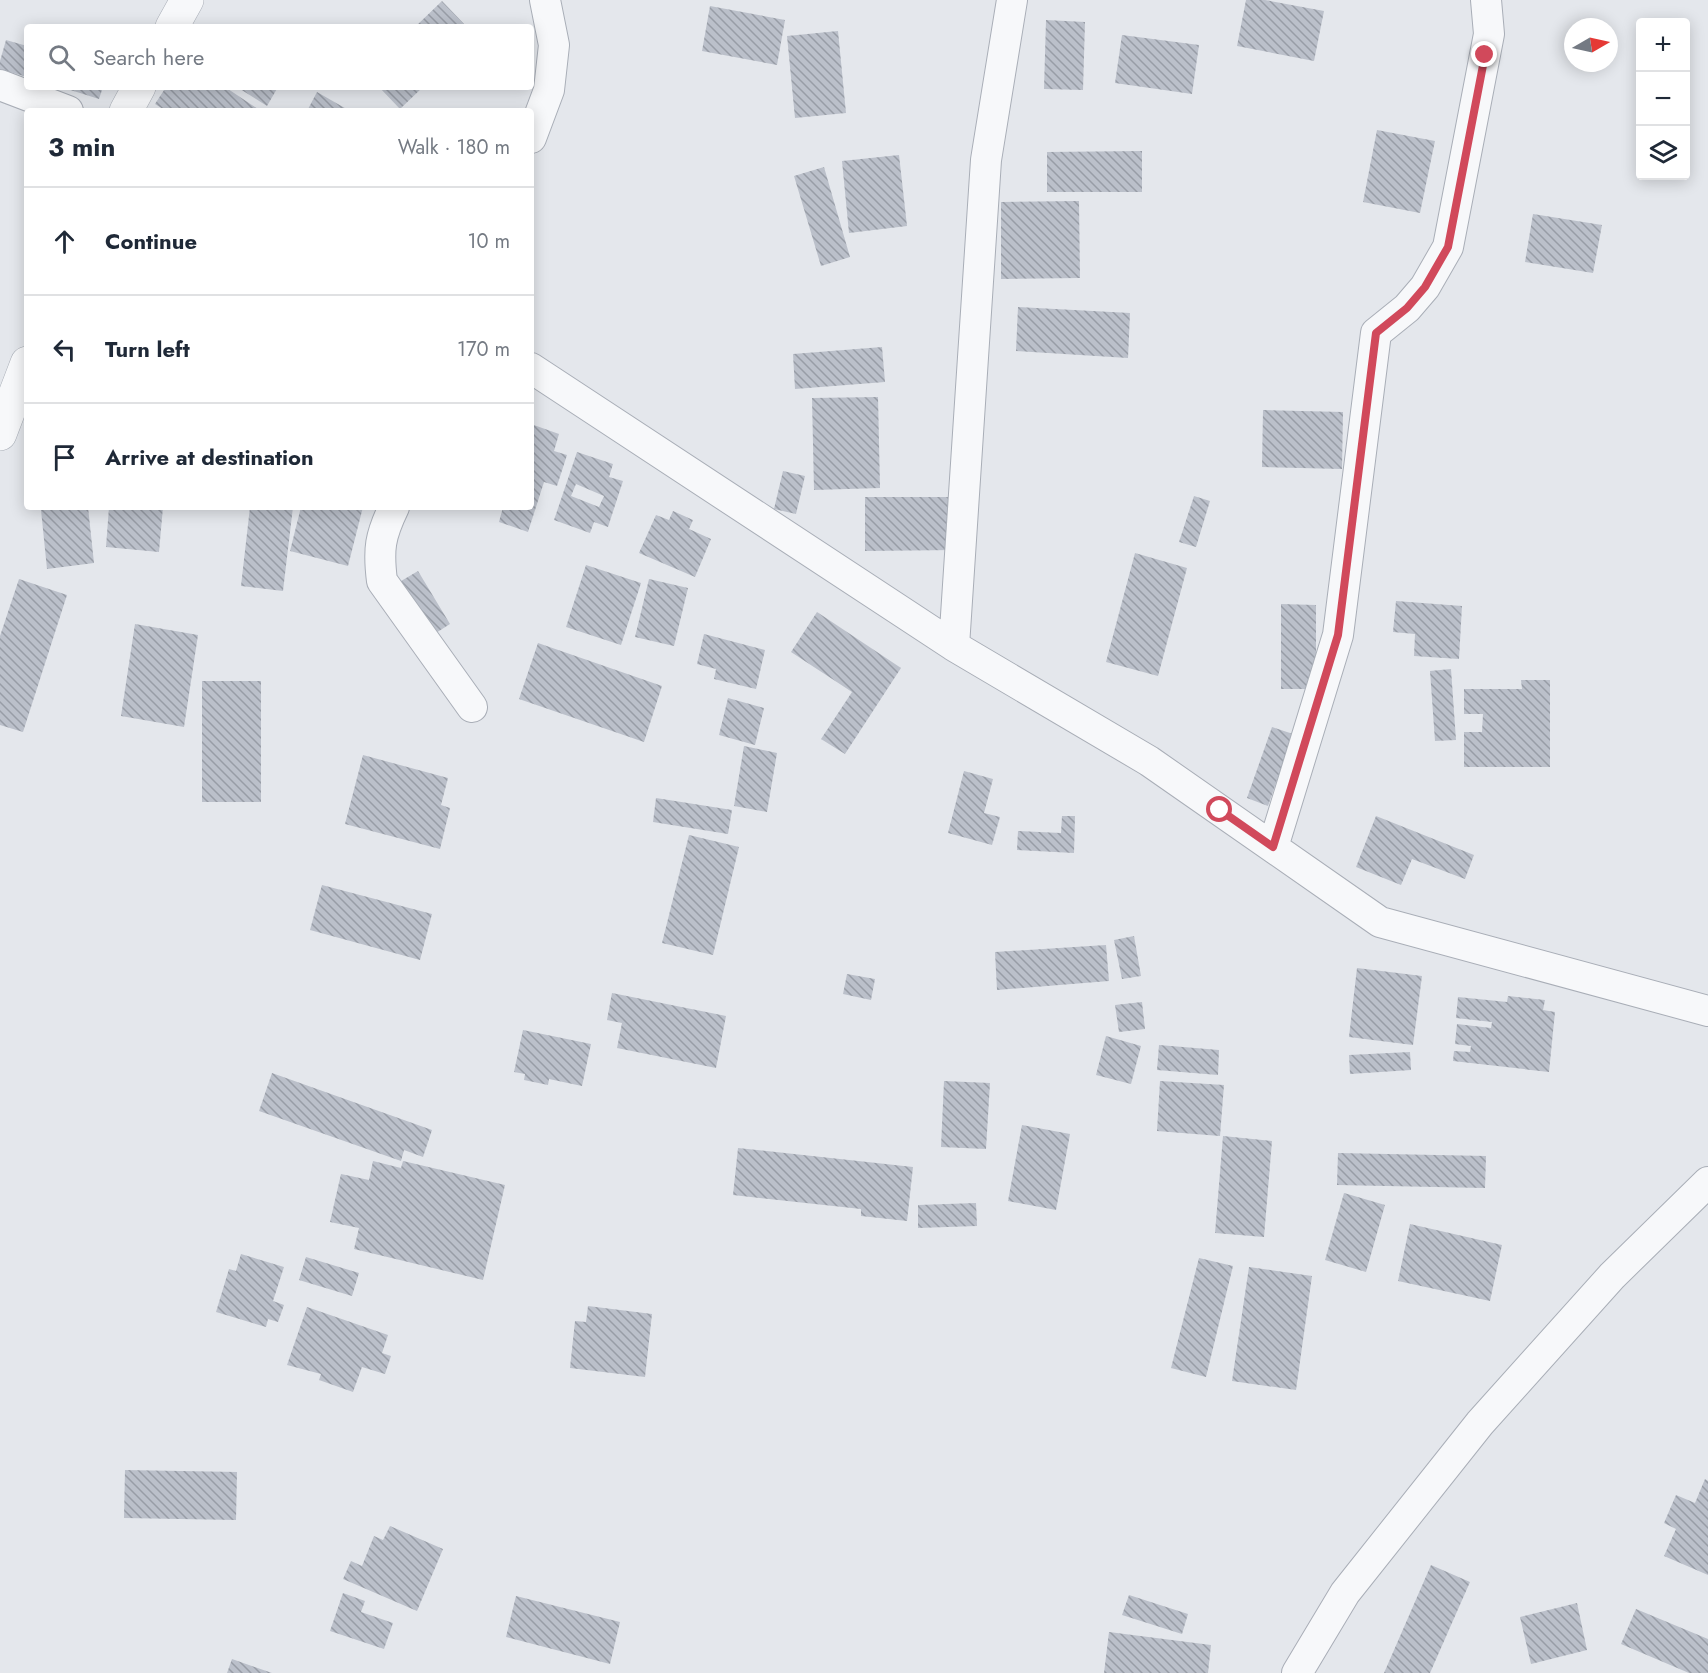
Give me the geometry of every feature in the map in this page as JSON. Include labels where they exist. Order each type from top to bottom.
[{"type":"street","points":[[174,24],[187,0]]},
{"type":"street","points":[[534,130],[549,90],[554,45],[545,0]]},
{"type":"street","points":[[954,646],[986,160],[1012,0]]},
{"type":"street","points":[[1273,847],[1338,635],[1376,333],[1407,308],[1425,287],[1448,247],[1489,34],[1486,0]]},
{"type":"street","points":[[0,85],[60,108]]},
{"type":"street","points":[[128,108],[137,90]]},
{"type":"street","points":[[534,370],[954,646],[1149,762],[1380,922],[1708,1011]]},
{"type":"street","points":[[0,434],[24,371]]},
{"type":"street","points":[[393,510],[382,532],[380,563],[382,581],[472,706]]},
{"type":"street","points":[[1297,1673],[1345,1593],[1480,1423],[1612,1276],[1708,1182]]},
{"type":"building","points":[[1246,0],[1265,0],[1324,11],[1314,61],[1237,46]]},
{"type":"building","points":[[442,1],[464,24],[418,24]]},
{"type":"building","points":[[710,6],[785,20],[777,65],[702,51]]},
{"type":"building","points":[[1046,20],[1085,22],[1083,90],[1044,89]]},
{"type":"building","points":[[838,31],[846,113],[795,118],[787,36]]},
{"type":"building","points":[[1122,35],[1199,45],[1192,94],[1115,83]]},
{"type":"building","points":[[6,40],[24,45],[24,76],[0,69]]},
{"type":"building","points":[[70,90],[102,90],[99,99]]},
{"type":"building","points":[[164,90],[230,90],[256,108],[161,108],[155,104]]},
{"type":"building","points":[[242,90],[276,90],[267,106]]},
{"type":"building","points":[[382,90],[420,90],[401,108]]},
{"type":"building","points":[[317,92],[345,108],[309,108]]},
{"type":"building","points":[[1377,130],[1435,141],[1420,213],[1363,202]]},
{"type":"building","points":[[1142,151],[1142,192],[1047,192],[1047,152]]},
{"type":"building","points":[[899,155],[907,226],[849,233],[842,161]]},
{"type":"building","points":[[824,167],[850,257],[821,266],[794,176]]},
{"type":"building","points":[[1079,201],[1080,278],[1001,279],[1001,202]]},
{"type":"building","points":[[1533,214],[1602,225],[1593,273],[1525,262]]},
{"type":"building","points":[[1018,307],[1130,313],[1128,358],[1016,351]]},
{"type":"building","points":[[882,347],[885,382],[795,389],[793,354]]},
{"type":"building","points":[[878,397],[880,488],[814,490],[812,398]]},
{"type":"building","points":[[1263,410],[1343,412],[1342,469],[1262,467]]},
{"type":"building","points":[[534,425],[559,434],[554,451],[567,455],[557,486],[544,482],[528,532],[499,522],[502,510],[534,510]]},
{"type":"building","points":[[577,452],[613,464],[609,477],[623,481],[608,527],[594,522],[590,533],[554,520]],"holes":[[[576,484],[604,496],[599,507],[571,496]]]},
{"type":"building","points":[[783,471],[805,476],[796,514],[774,509]]},
{"type":"building","points":[[1194,496],[1210,501],[1196,547],[1179,542]]},
{"type":"building","points":[[865,497],[956,497],[957,550],[865,551]]},
{"type":"building","points":[[41,510],[88,510],[94,563],[47,569]]},
{"type":"building","points":[[109,510],[163,510],[159,552],[106,547]]},
{"type":"building","points":[[250,510],[293,510],[283,591],[241,586]]},
{"type":"building","points":[[300,510],[362,510],[348,566],[290,551]]},
{"type":"building","points":[[673,511],[693,520],[689,529],[711,539],[695,577],[639,553],[656,515],[669,520]]},
{"type":"building","points":[[1135,553],[1187,568],[1158,676],[1106,662]]},
{"type":"building","points":[[586,565],[641,583],[621,645],[566,627]]},
{"type":"building","points":[[418,571],[450,624],[428,638],[396,584]]},
{"type":"building","points":[[19,579],[67,595],[23,732],[0,725],[0,636]]},
{"type":"building","points":[[649,579],[688,588],[674,646],[635,637]]},
{"type":"building","points":[[1396,601],[1462,606],[1459,659],[1414,656],[1415,634],[1393,632]]},
{"type":"building","points":[[1281,604],[1316,605],[1316,689],[1281,689]]},
{"type":"building","points":[[817,612],[901,668],[845,754],[821,739],[852,692],[791,652]]},
{"type":"building","points":[[135,624],[198,635],[184,727],[121,716]]},
{"type":"building","points":[[704,634],[765,650],[756,689],[714,679],[716,669],[697,664]]},
{"type":"building","points":[[538,643],[662,686],[644,742],[519,699]]},
{"type":"building","points":[[1451,669],[1456,740],[1435,741],[1430,671]]},
{"type":"building","points":[[1521,680],[1550,680],[1550,767],[1464,767],[1464,732],[1482,732],[1483,714],[1464,714],[1464,689],[1522,689]]},
{"type":"building","points":[[202,681],[261,681],[261,802],[202,802]]},
{"type":"building","points":[[728,698],[764,708],[755,745],[719,735]]},
{"type":"building","points":[[1272,727],[1293,734],[1268,806],[1247,798]]},
{"type":"building","points":[[744,746],[777,753],[767,812],[734,806]]},
{"type":"building","points":[[363,755],[448,778],[441,805],[450,808],[440,849],[345,824]]},
{"type":"building","points":[[964,771],[993,779],[984,813],[1000,817],[992,845],[948,833]]},
{"type":"building","points":[[656,798],[732,810],[728,834],[653,822]]},
{"type":"building","points":[[1062,816],[1075,816],[1074,853],[1017,850],[1018,831],[1061,833]]},
{"type":"building","points":[[1376,816],[1474,855],[1465,879],[1412,859],[1401,885],[1356,867]]},
{"type":"building","points":[[689,835],[739,847],[713,955],[662,943]]},
{"type":"building","points":[[322,885],[432,914],[420,960],[310,930]]},
{"type":"building","points":[[1134,936],[1141,976],[1122,979],[1114,940]]},
{"type":"building","points":[[1106,945],[1109,981],[997,990],[995,952]]},
{"type":"building","points":[[1357,968],[1422,976],[1413,1045],[1349,1037]]},
{"type":"building","points":[[847,974],[875,979],[871,1000],[843,994]]},
{"type":"building","points":[[612,993],[726,1016],[716,1068],[617,1048],[622,1023],[607,1020]]},
{"type":"building","points":[[1508,996],[1545,1000],[1543,1010],[1555,1012],[1549,1072],[1453,1061],[1454,1051],[1470,1052],[1471,1046],[1455,1044],[1457,1024],[1491,1028],[1492,1022],[1456,1018],[1458,997],[1507,1002]]},
{"type":"building","points":[[1142,1002],[1145,1029],[1119,1032],[1115,1005]]},
{"type":"building","points":[[523,1030],[591,1044],[582,1086],[549,1079],[548,1085],[524,1080],[525,1074],[514,1072]]},
{"type":"building","points":[[1106,1036],[1141,1046],[1131,1084],[1096,1075]]},
{"type":"building","points":[[1159,1045],[1219,1050],[1218,1075],[1157,1070]]},
{"type":"building","points":[[1410,1052],[1411,1070],[1350,1074],[1349,1055]]},
{"type":"building","points":[[272,1073],[432,1130],[423,1157],[404,1150],[401,1161],[259,1111]]},
{"type":"building","points":[[944,1081],[990,1083],[986,1149],[941,1147]]},
{"type":"building","points":[[1160,1081],[1224,1085],[1220,1136],[1157,1131]]},
{"type":"building","points":[[1022,1125],[1070,1134],[1056,1210],[1008,1201]]},
{"type":"building","points":[[1223,1136],[1272,1141],[1264,1237],[1215,1233]]},
{"type":"building","points":[[738,1148],[913,1167],[907,1221],[861,1216],[861,1209],[733,1195]]},
{"type":"building","points":[[1338,1153],[1486,1156],[1485,1188],[1337,1185]]},
{"type":"building","points":[[373,1161],[401,1168],[403,1161],[505,1185],[483,1280],[354,1249],[359,1228],[330,1222],[341,1174],[369,1180]]},
{"type":"building","points":[[1344,1193],[1385,1205],[1366,1272],[1325,1260]]},
{"type":"building","points":[[976,1203],[977,1226],[918,1228],[918,1205]]},
{"type":"building","points":[[1410,1224],[1502,1245],[1490,1301],[1398,1281]]},
{"type":"building","points":[[241,1254],[284,1267],[273,1301],[284,1305],[278,1322],[268,1319],[266,1327],[216,1312],[229,1269],[236,1271]]},
{"type":"building","points":[[306,1257],[359,1273],[352,1296],[299,1280]]},
{"type":"building","points":[[1199,1258],[1233,1266],[1206,1377],[1171,1368]]},
{"type":"building","points":[[1249,1267],[1312,1276],[1296,1390],[1232,1381]]},
{"type":"building","points":[[588,1306],[652,1314],[645,1377],[570,1368],[575,1321],[586,1322]]},
{"type":"building","points":[[307,1307],[388,1335],[382,1353],[391,1356],[385,1374],[362,1367],[353,1392],[319,1380],[321,1374],[287,1365]]},
{"type":"building","points":[[125,1470],[237,1472],[236,1520],[124,1518]]},
{"type":"building","points":[[1705,1479],[1708,1481],[1708,1575],[1664,1556],[1676,1529],[1664,1523],[1676,1495],[1695,1503]]},
{"type":"building","points":[[390,1526],[443,1549],[417,1611],[343,1579],[351,1561],[362,1566],[374,1536],[383,1540]]},
{"type":"building","points":[[1431,1565],[1470,1582],[1430,1673],[1384,1673]]},
{"type":"building","points":[[343,1593],[365,1601],[361,1612],[393,1623],[384,1649],[330,1631]]},
{"type":"building","points":[[1129,1595],[1188,1614],[1182,1634],[1122,1615]]},
{"type":"building","points":[[516,1596],[620,1622],[610,1664],[506,1637]]},
{"type":"building","points":[[1577,1603],[1587,1650],[1531,1664],[1520,1617]]},
{"type":"building","points":[[1636,1609],[1708,1639],[1708,1673],[1689,1673],[1621,1644]]},
{"type":"building","points":[[1109,1632],[1211,1645],[1208,1673],[1104,1673]]},
{"type":"building","points":[[232,1659],[272,1673],[227,1673]]},
{"type":"route","points":[[1220,810],[1273,847],[1338,635],[1376,333],[1407,308],[1425,287],[1448,247],[1485,55]]}]
